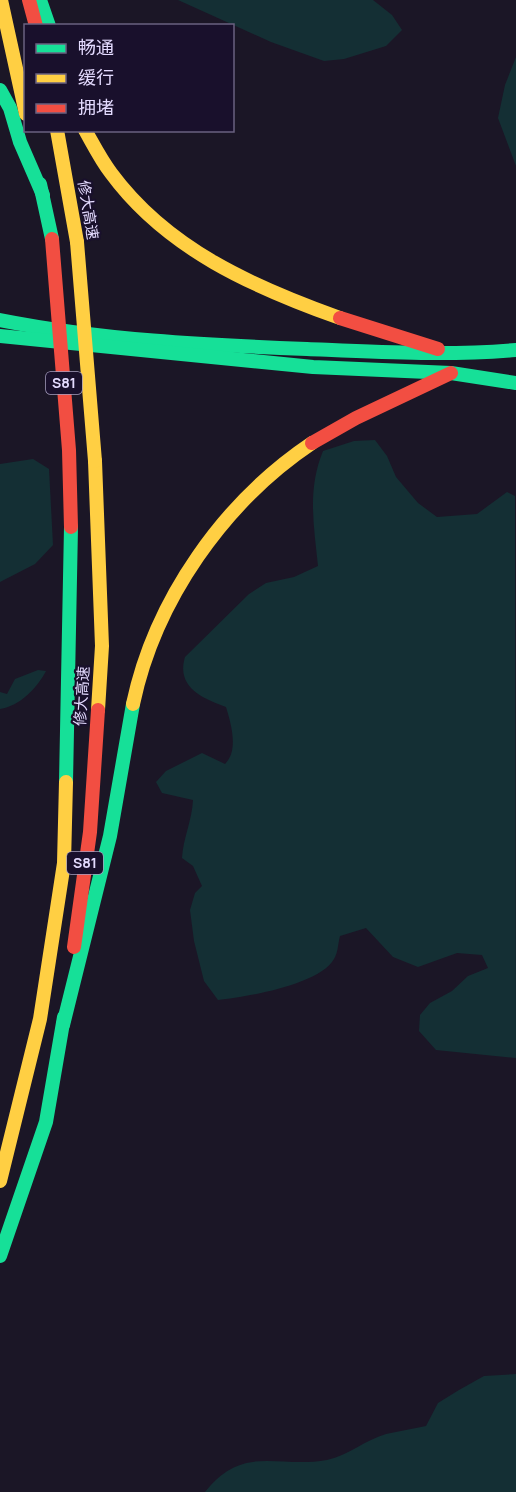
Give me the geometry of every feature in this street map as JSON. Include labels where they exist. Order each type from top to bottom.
[{"type":"highway","points":[[1,0],[24,105]]},
{"type":"highway","points":[[29,0],[35,24]]},
{"type":"highway","points":[[40,0],[48,24]]},
{"type":"highway","points":[[0,90],[10,108],[20,142],[43,195]]},
{"type":"highway","name":"修大高速","points":[[0,1181],[40,1019],[64,863],[71,527],[69,450],[52,239],[29,132]]},
{"type":"highway","name":"修大高速","points":[[0,1256],[45,1122],[63,1025],[90,832],[102,646],[95,461],[77,242],[57,132]]},
{"type":"highway","points":[[87,132],[111,174],[155,222],[215,263],[280,297],[343,320],[459,355]]},
{"type":"highway","points":[[0,320],[41,328],[216,345],[459,355],[516,350]]},
{"type":"highway","points":[[0,336],[313,367],[451,373],[516,383]]},
{"type":"highway","points":[[63,1025],[110,835],[137,684],[152,638],[179,588],[206,546],[253,491],[302,450],[349,422],[451,373]]},
{"type":"green space","points":[[178,0],[373,0],[392,15],[402,30],[386,46],[344,59],[324,61],[271,42]]},
{"type":"green space","points":[[516,57],[516,166],[498,118],[505,85]]},
{"type":"green space","points":[[375,440],[387,456],[396,477],[418,503],[437,517],[477,514],[507,492],[515,496],[516,1058],[436,1050],[419,1031],[420,1015],[430,1003],[452,991],[468,976],[488,968],[482,955],[457,953],[418,967],[393,957],[366,928],[340,936],[334,959],[326,968],[313,976],[281,988],[218,1000],[204,981],[194,941],[190,910],[195,893],[202,886],[193,866],[182,858],[193,800],[162,793],[156,782],[166,771],[202,753],[225,764],[229,758],[232,752],[233,737],[226,707],[208,700],[188,684],[183,667],[185,657],[249,594],[266,583],[294,577],[318,566],[313,494],[323,451],[354,441]]},
{"type":"green space","points":[[33,459],[49,469],[53,545],[35,564],[0,582],[0,464]]},
{"type":"green space","points":[[38,670],[46,671],[33,690],[21,700],[0,709],[0,692],[7,694],[15,679]]},
{"type":"green space","points":[[516,1374],[516,1492],[205,1492],[219,1477],[233,1468],[248,1463],[327,1460],[343,1455],[386,1434],[426,1426],[438,1403],[459,1390],[484,1376]]},
{"type":"traffic: fast","points":[[40,0],[48,24]]},
{"type":"traffic: fast","points":[[0,90],[10,108],[20,142],[43,195]]},
{"type":"traffic: fast","points":[[40,184],[52,239]]},
{"type":"traffic: fast","points":[[0,320],[115,337],[230,346],[412,353],[516,350]]},
{"type":"traffic: fast","points":[[0,336],[313,367],[451,373],[516,383]]},
{"type":"traffic: fast","points":[[66,782],[71,527]]},
{"type":"traffic: fast","points":[[63,1025],[110,836],[133,704]]},
{"type":"traffic: fast","points":[[0,1256],[46,1122],[64,1017]]},
{"type":"traffic: slow","points":[[1,0],[24,105]]},
{"type":"traffic: slow","points":[[57,132],[77,242]]},
{"type":"traffic: slow","points":[[86,132],[107,168],[133,200],[185,244],[244,279],[340,318]]},
{"type":"traffic: slow","points":[[77,242],[95,461]]},
{"type":"traffic: slow","points":[[133,704],[143,665],[158,628],[176,591],[198,557],[222,524],[250,494],[312,443]]},
{"type":"traffic: slow","points":[[95,461],[102,646],[98,710]]},
{"type":"traffic: slow","points":[[0,1181],[40,1019],[64,863],[66,782]]},
{"type":"traffic: jam","points":[[29,0],[35,24]]},
{"type":"traffic: jam","points":[[52,239],[69,450],[71,527]]},
{"type":"traffic: jam","points":[[340,318],[438,349]]},
{"type":"traffic: jam","points":[[312,443],[356,418],[451,373]]},
{"type":"traffic: jam","points":[[74,947],[90,832],[98,710]]}]
